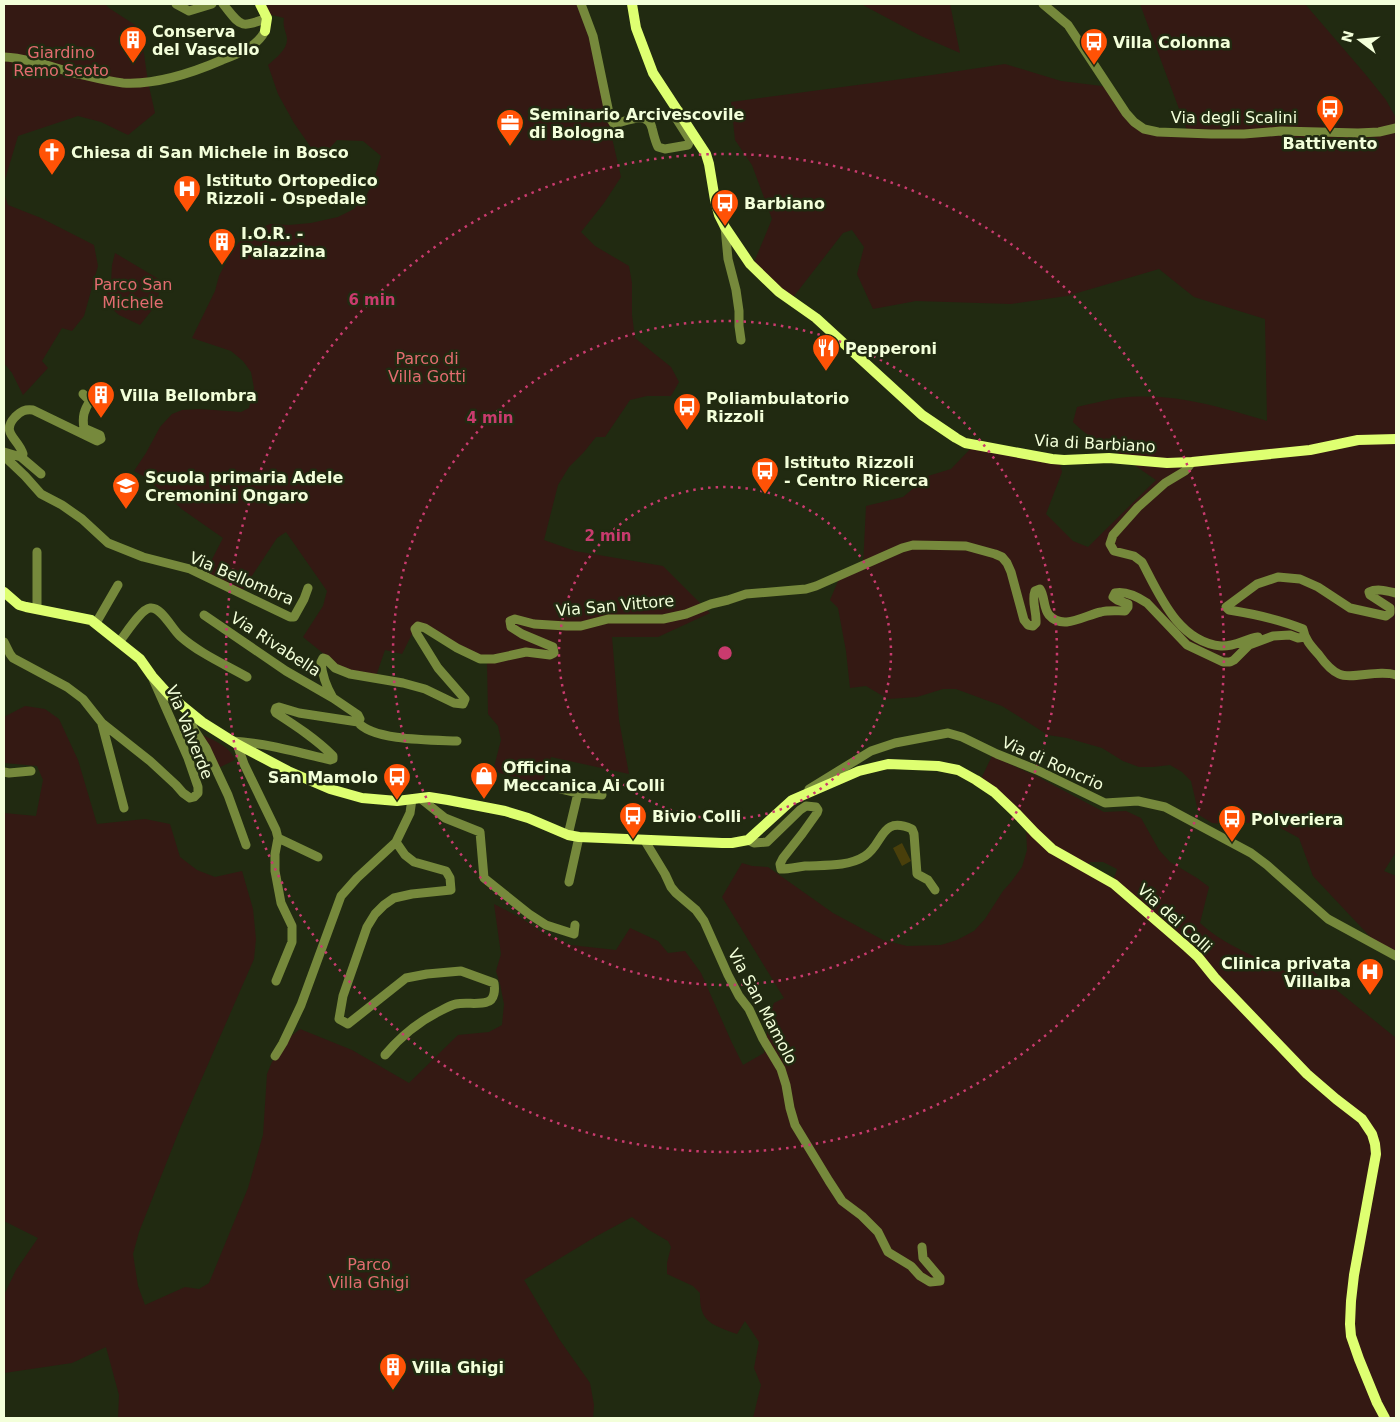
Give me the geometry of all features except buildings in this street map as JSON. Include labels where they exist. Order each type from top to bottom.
[{"type":"main road","points":[[260,4],[267,18],[266,35]]},
{"type":"main road","name":"Via di Barbiano","points":[[632,4],[636,28],[646,56],[654,73],[706,154],[714,200],[725,228],[750,264],[779,292],[816,318],[922,414],[956,438],[966,443],[1052,459],[1109,458],[1167,463],[1310,450],[1358,440],[1396,439]]},
{"type":"main road","points":[[4,592],[19,604],[86,618],[96,623],[140,659],[170,696],[192,715],[234,742],[288,771],[330,789],[362,798],[397,801],[429,797],[448,800],[505,811],[578,837],[727,843],[748,840],[792,800]]},
{"type":"main road","name":"Via dei Colli","points":[[792,800],[859,772],[888,764],[938,766],[967,774],[994,792],[1052,849],[1114,884],[1187,947],[1307,1074],[1362,1119],[1372,1134],[1376,1154],[1354,1275],[1350,1324],[1351,1336],[1358,1359],[1385,1418]]},
{"type":"street","points":[[176,4],[189,11],[212,4]]},
{"type":"street","points":[[223,4],[237,22],[242,24],[246,25],[267,18]]},
{"type":"street","points":[[581,4],[593,36],[610,118],[614,124],[640,117],[650,122],[658,148],[665,149],[688,145],[690,140],[676,118],[679,111]]},
{"type":"street","name":"Via degli Scalini","points":[[1043,4],[1068,26],[1126,113],[1144,129],[1158,132],[1244,134],[1281,131],[1358,133],[1396,128]]},
{"type":"street","points":[[4,57],[23,59],[109,81],[150,82],[197,70],[239,53],[266,35]]},
{"type":"street","name":"Via di Barbiano","points":[[725,228],[728,259],[739,311],[741,340]]},
{"type":"street","name":"Via Bellombra","points":[[21,457],[23,454],[21,449],[8,432],[12,420],[27,410],[33,410],[97,442],[101,439],[100,435],[84,428],[82,419],[90,401],[83,394]]},
{"type":"street","name":"Via Bellombra","points":[[4,454],[21,457],[42,474]]},
{"type":"street","name":"Via Bellombra","points":[[4,454],[41,494],[62,505],[108,543],[142,558],[190,569],[292,618],[298,612],[308,588]]},
{"type":"street","name":"Via San Vittore","points":[[1192,462],[1185,471],[1165,483],[1138,507],[1113,535],[1110,544],[1114,551],[1134,556],[1142,562],[1172,615],[1185,631],[1202,640],[1220,646],[1252,638],[1290,635],[1298,638],[1305,637]]},
{"type":"street","name":"Via San Vittore","points":[[333,698],[326,687],[321,671],[320,662],[323,658],[335,668],[350,674],[403,683],[425,689],[454,704],[463,704],[465,699],[438,668],[417,634],[415,629],[418,626],[480,659],[494,659],[526,652],[550,655],[554,653],[553,647],[522,634],[511,627],[510,621],[515,619],[534,624],[582,626],[608,619],[664,619],[686,614],[711,604],[746,594],[806,589],[894,551],[913,545],[966,546],[1002,557],[1011,572],[1024,620],[1028,625],[1032,626],[1036,623],[1033,596],[1035,591],[1040,589],[1050,615],[1060,622],[1069,622],[1101,612],[1125,611],[1128,604],[1114,597],[1115,593],[1120,592],[1147,603],[1187,645],[1223,662],[1234,660],[1249,645],[1274,636]]},
{"type":"street","points":[[37,552],[37,609]]},
{"type":"street","points":[[1396,593],[1378,590],[1369,592],[1370,595],[1390,608],[1390,614],[1386,616],[1350,608],[1318,587],[1300,579],[1278,577],[1257,584],[1226,607],[1228,610],[1250,613],[1303,629],[1305,637],[1327,665],[1338,674],[1389,673],[1396,675]]},
{"type":"street","points":[[96,623],[118,585]]},
{"type":"street","points":[[119,642],[144,611],[151,607],[158,609],[178,634],[192,646],[247,677]]},
{"type":"street","name":"Via Rivabella","points":[[204,615],[286,671],[333,698]]},
{"type":"street","name":"Via Valverde","points":[[4,642],[14,658],[67,687],[83,699],[102,723],[150,761],[183,793],[190,798],[194,798],[198,793],[198,787],[188,758],[152,676]]},
{"type":"street","points":[[333,698],[358,715],[360,719],[358,722]]},
{"type":"street","points":[[276,981],[292,942],[292,926],[281,903],[275,871],[275,854],[278,838],[276,830],[234,742],[248,742],[330,760],[333,759],[333,756],[324,747],[276,713],[276,708],[279,708],[307,715],[358,722],[362,727],[389,737],[457,742]]},
{"type":"street","points":[[192,715],[193,728],[206,748],[228,795],[246,846]]},
{"type":"street","name":"Via Valverde","points":[[102,723],[124,808]]},
{"type":"street","name":"Via di Roncrio","points":[[792,800],[871,751],[895,743],[948,733],[962,737],[1037,770],[1105,803],[1138,800],[1165,807],[1251,853],[1328,919],[1396,956]]},
{"type":"street","points":[[4,772],[31,771]]},
{"type":"street","points":[[553,787],[602,795]]},
{"type":"street","points":[[568,835],[578,792]]},
{"type":"street","points":[[276,1056],[301,1006],[341,896],[356,878],[396,842],[416,799],[445,818],[480,832],[484,878],[529,914],[546,925],[561,931],[574,934],[575,925]]},
{"type":"street","points":[[748,840],[754,843],[767,842],[800,810],[806,806],[816,807],[818,813],[782,858],[780,864],[782,869],[818,866],[850,863],[866,855],[886,829],[896,825],[906,826],[912,829],[914,834],[917,874],[928,880],[934,890]]},
{"type":"street","points":[[569,882],[578,837]]},
{"type":"street","points":[[278,838],[318,857]]},
{"type":"street","name":"Via San Mamolo","points":[[644,840],[671,887],[704,920],[728,975],[781,1069],[795,1125],[842,1201],[862,1216],[878,1232],[888,1252],[930,1282],[940,1282],[940,1278],[924,1258],[922,1247]]},
{"type":"street","points":[[385,1055],[414,1026],[437,1012],[455,1004],[487,1002],[492,998],[495,989],[494,982],[461,972],[427,974],[406,978],[348,1024],[339,1018],[342,996],[367,927],[375,914],[394,898],[451,890],[450,878],[446,871],[414,862],[405,855],[396,842]]},
{"type":"green space","name":"Giardino Remo Scoto","points":[[4,4],[105,4],[135,25],[142,40],[155,113],[128,135],[101,122],[78,116],[18,136],[4,183]]},
{"type":"green space","name":"Parco di Villa Gotti","points":[[261,4],[577,4],[589,38],[621,177],[604,203],[581,232],[595,246],[629,266],[632,283],[632,315],[635,338],[671,367],[679,382],[671,396],[647,396],[630,400],[605,437],[596,437],[569,467],[558,485],[544,540],[575,551],[663,566],[710,613],[658,637],[612,637],[619,720],[629,774],[551,757],[542,785],[493,771],[501,740],[498,726],[488,714],[487,662],[417,624],[402,654],[385,650],[376,676],[340,667],[303,637],[323,606],[327,591],[286,532],[277,538],[238,597],[203,577],[223,538],[183,510],[145,477],[134,471],[160,427],[172,414],[182,410],[200,409],[241,412],[249,408],[254,388],[251,372],[243,361],[231,351],[192,338],[233,249],[247,234],[270,224],[311,223],[338,217],[354,209],[366,196],[373,183],[381,156],[363,141],[337,140],[319,159],[294,123],[278,94],[268,65],[287,43],[284,18],[264,13]]},
{"type":"green space","points":[[861,4],[950,4],[960,53],[921,36]]},
{"type":"green space","points":[[1140,4],[1305,4],[1386,100],[1396,118],[1396,852],[1384,871],[1396,876],[1396,953],[1375,942],[1313,876],[1299,838],[1275,825],[1263,821],[1231,825],[1212,823],[1199,815],[1191,781],[1182,772],[1170,765],[1139,767],[1123,761],[1102,748],[1067,738],[1048,735],[1002,706],[956,689],[943,689],[917,697],[888,699],[866,686],[850,688],[846,651],[838,608],[830,600],[839,579],[863,567],[866,506],[903,497],[928,476],[951,469],[975,444],[1059,459],[1062,472],[1046,514],[1073,541],[1088,547],[1156,480],[1079,428],[1073,422],[1077,407],[1119,398],[1158,397],[1194,402],[1267,421],[1265,319],[1194,297],[1159,269],[1067,296],[1011,304],[916,301],[873,309],[857,274],[864,247],[852,230],[843,233],[791,300],[753,265],[772,219],[752,165],[735,140],[731,102],[1005,64],[1061,81],[1110,87],[1134,124],[1188,133]]},
{"type":"green space","points":[[4,193],[8,205],[41,218],[94,245],[98,266],[84,316],[72,331],[62,328],[42,361],[48,368],[23,395],[12,373],[4,363]]},
{"type":"green space","name":"Parco San Michele","points":[[115,253],[162,281],[156,305],[140,325],[119,315],[104,302],[111,283]]},
{"type":"green space","name":"Parco Villa Ghigi","points":[[25,706],[45,709],[59,719],[78,760],[97,824],[145,819],[170,824],[180,857],[197,870],[215,877],[242,871],[253,909],[256,939],[254,959],[181,1126],[139,1232],[133,1254],[138,1286],[145,1305],[185,1287],[199,1289],[209,1283],[248,1188],[263,1135],[267,1074],[272,1062],[290,1037],[300,1029],[352,1050],[409,1083],[458,1035],[489,1032],[502,1025],[504,1004],[496,971],[501,954],[494,904],[521,918],[541,932],[570,945],[616,950],[630,928],[658,941],[668,953],[685,951],[701,973],[743,1065],[764,1053],[767,1038],[767,1021],[774,1003],[784,998],[722,897],[742,863],[768,867],[833,913],[883,940],[907,946],[941,945],[957,940],[974,931],[985,919],[1003,891],[1022,867],[1027,850],[1026,826],[979,783],[992,756],[1038,777],[1104,812],[1126,811],[1141,818],[1159,850],[1170,862],[1209,887],[1200,923],[1235,947],[1298,979],[1313,971],[1396,1038],[1396,1418],[753,1418],[761,1385],[754,1368],[759,1342],[745,1321],[737,1334],[714,1325],[709,1321],[702,1310],[700,1293],[693,1286],[667,1274],[667,1263],[671,1247],[668,1241],[632,1217],[524,1280],[559,1339],[590,1383],[594,1405],[593,1418],[118,1418],[119,1395],[106,1347],[72,1363],[4,1373],[4,1295],[16,1270],[38,1238],[4,1221],[4,813],[36,816],[43,780],[37,766],[4,763],[4,717]],"holes":[[[1090,862],[1103,862],[1117,869],[1113,881],[1088,866]]]},
{"type":"green space","points":[[201,734],[225,747],[235,760],[216,769]]},
{"type":"shaded area","points":[[902,843],[911,861],[902,866],[893,848]]},
{"type":"place","name":"Conserva del Vascello","points":[[133,64]]},
{"type":"place","name":"Villa Colonna","points":[[1094,66]]},
{"type":"place","name":"Battivento","points":[[1330,133]]},
{"type":"place","name":"Seminario Arcivescovile di Bologna","points":[[510,147]]},
{"type":"place","name":"Chiesa di San Michele in Bosco","points":[[52,176]]},
{"type":"place","name":"Istituto Ortopedico Rizzoli - Ospedale","points":[[187,213]]},
{"type":"place","name":"Barbiano","points":[[725,227]]},
{"type":"place","name":"I.O.R. - Palazzina","points":[[222,266]]},
{"type":"place","name":"Pepperoni","points":[[826,372]]},
{"type":"place","name":"Villa Bellombra","points":[[101,419]]},
{"type":"place","name":"Poliambulatorio Rizzoli","points":[[687,431]]},
{"type":"place","name":"Istituto Rizzoli - Centro Ricerca","points":[[765,495]]},
{"type":"place","name":"Scuola primaria Adele Cremonini Ongaro","points":[[126,510]]},
{"type":"place","name":"Officina Meccanica Ai Colli","points":[[484,800]]},
{"type":"place","name":"San Mamolo","points":[[397,801]]},
{"type":"place","name":"Bivio Colli","points":[[633,840]]},
{"type":"place","name":"Polveriera","points":[[1232,843]]},
{"type":"place","name":"Clinica privata Villalba","points":[[1370,996]]},
{"type":"place","name":"Villa Ghigi","points":[[393,1391]]}]
